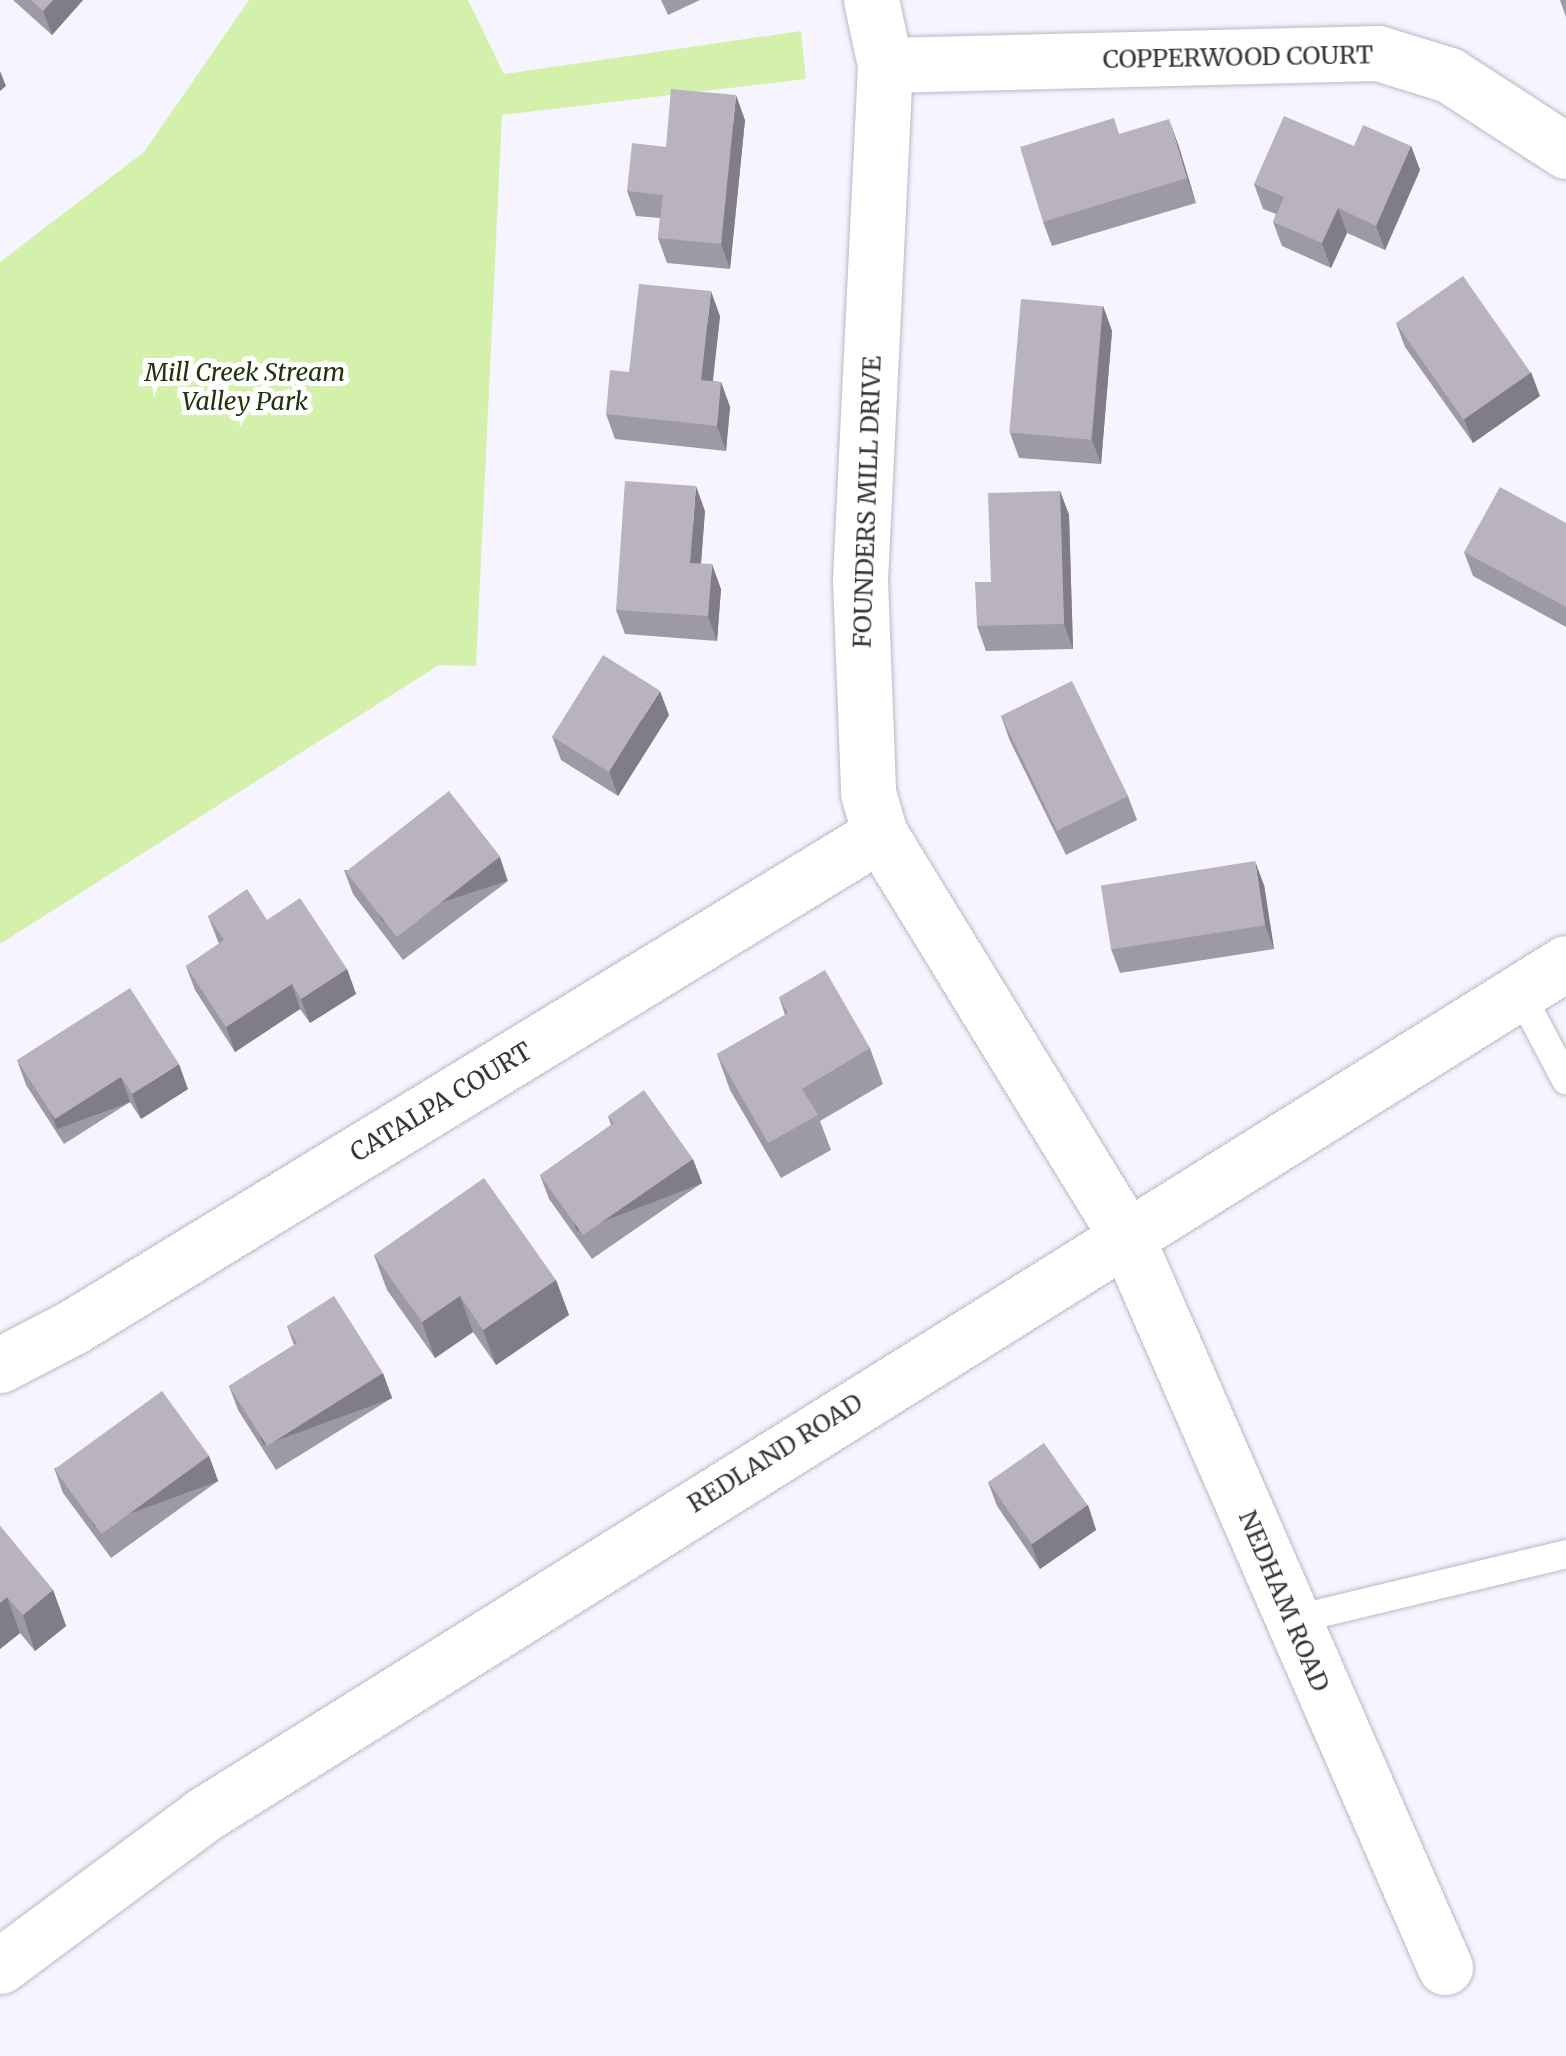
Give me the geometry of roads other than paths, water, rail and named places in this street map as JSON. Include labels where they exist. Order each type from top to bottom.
[{"type":"street","name":"FOUNDERS MILL DRIVE","points":[[872,0],[885,65],[860,580],[868,793],[880,834],[1126,1234]]},
{"type":"street","name":"COPPERWOOD COURT","points":[[885,65],[1378,53],[1449,74],[1566,151]]},
{"type":"street","name":"CATALPA COURT","points":[[0,1365],[90,1317],[880,834]]},
{"type":"street","name":"REDLAND ROAD","points":[[21,1950],[204,1814],[1566,962]]},
{"type":"street","name":"NEDHAM ROAD","points":[[1126,1234],[1445,1967]]},
{"type":"lane","points":[[1520,991],[1566,1080]]},
{"type":"lane","points":[[1292,1620],[1566,1554]]},
{"type":"park label","name":"Mill Creek Stream Valley Park","points":[[245,388]]}]
